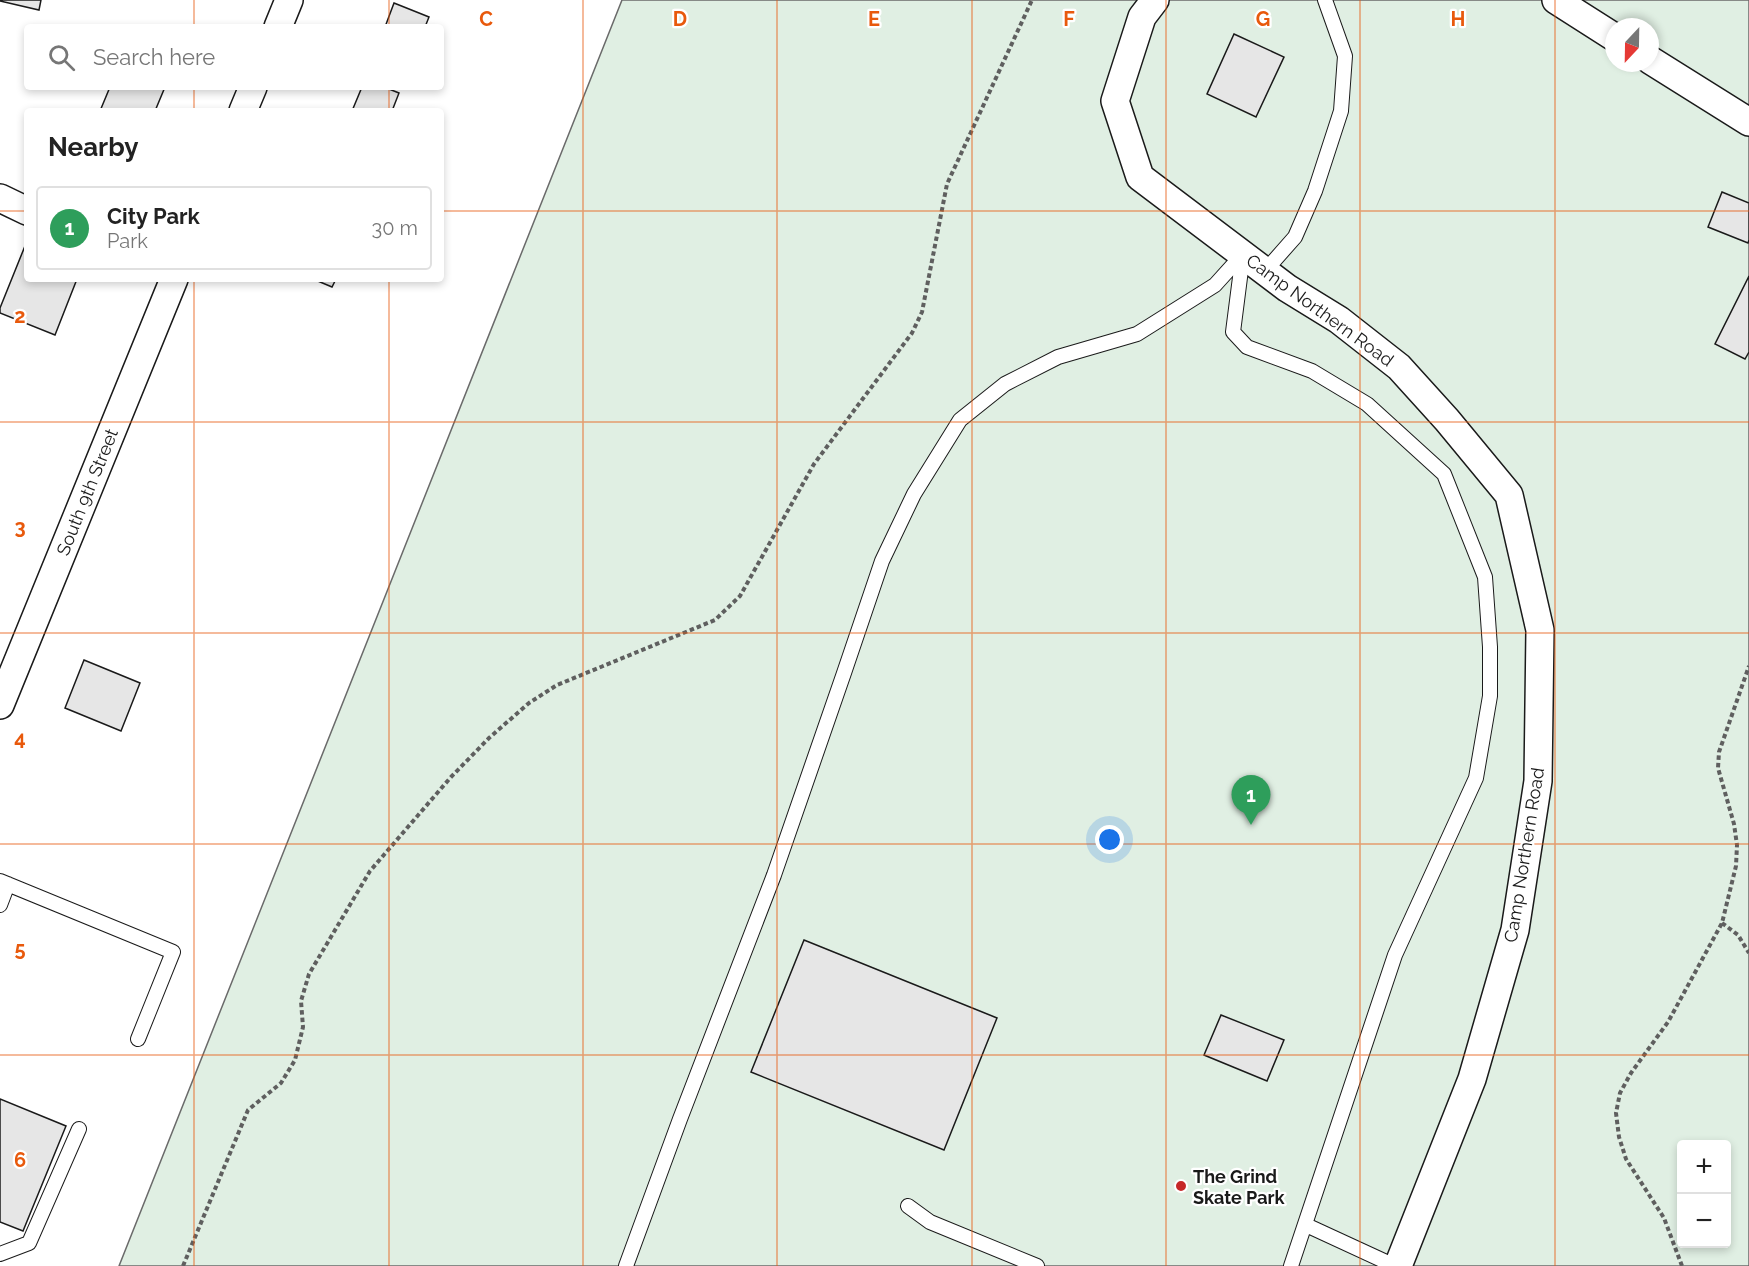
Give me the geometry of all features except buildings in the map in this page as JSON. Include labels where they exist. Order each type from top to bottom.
[{"type":"street","points":[[279,24],[290,0]]},
{"type":"street","name":"Camp Northern Road","points":[[1155,0],[1142,18],[1115,100],[1140,177],[1287,288],[1339,320],[1399,367],[1447,420],[1509,495],[1540,630],[1538,781],[1515,930],[1472,1079],[1396,1266]]},
{"type":"street","points":[[1556,0],[1605,31]]},
{"type":"street","points":[[1659,66],[1749,122]]},
{"type":"street","points":[[244,108],[252,90]]},
{"type":"street","points":[[0,198],[24,210]]},
{"type":"street","name":"South 9th Street","points":[[0,705],[172,282]]},
{"type":"lane","points":[[1265,271],[1295,237],[1315,191],[1341,111],[1345,56],[1325,0]]},
{"type":"lane","points":[[1243,254],[1233,332],[1246,347],[1312,371],[1367,404],[1444,474],[1485,578],[1490,647],[1490,696],[1476,778],[1395,955],[1291,1266]]},
{"type":"lane","points":[[626,1266],[774,875],[882,561],[914,494],[960,420],[1005,384],[1058,357],[1137,334],[1215,285],[1243,254]]},
{"type":"lane","points":[[0,905],[4,883],[173,952],[138,1039]]},
{"type":"lane","points":[[0,1254],[29,1243],[79,1129]]},
{"type":"lane","points":[[908,1206],[930,1222],[1037,1266]]},
{"type":"lane","points":[[1306,1225],[1396,1266]]},
{"type":"path","points":[[183,1266],[248,1110],[281,1083],[295,1060],[303,1027],[301,1001],[309,974],[370,871],[451,777],[489,738],[529,703],[567,681],[715,620],[740,596],[814,464],[912,333],[922,312],[948,184],[1032,0]]},
{"type":"path","points":[[1682,1266],[1664,1218],[1626,1159],[1619,1137],[1616,1113],[1620,1093],[1631,1073],[1668,1022],[1722,923],[1736,866],[1737,845],[1734,824],[1718,768],[1719,753],[1749,666]]},
{"type":"path","points":[[1722,923],[1738,934],[1749,953]]},
{"type":"green space","points":[[622,0],[1749,0],[1749,1266],[119,1266]]},
{"type":"place","name":"City Park","points":[[1251,825]]},
{"type":"place","name":"The Grind Skate Park","points":[[1181,1186]]}]
